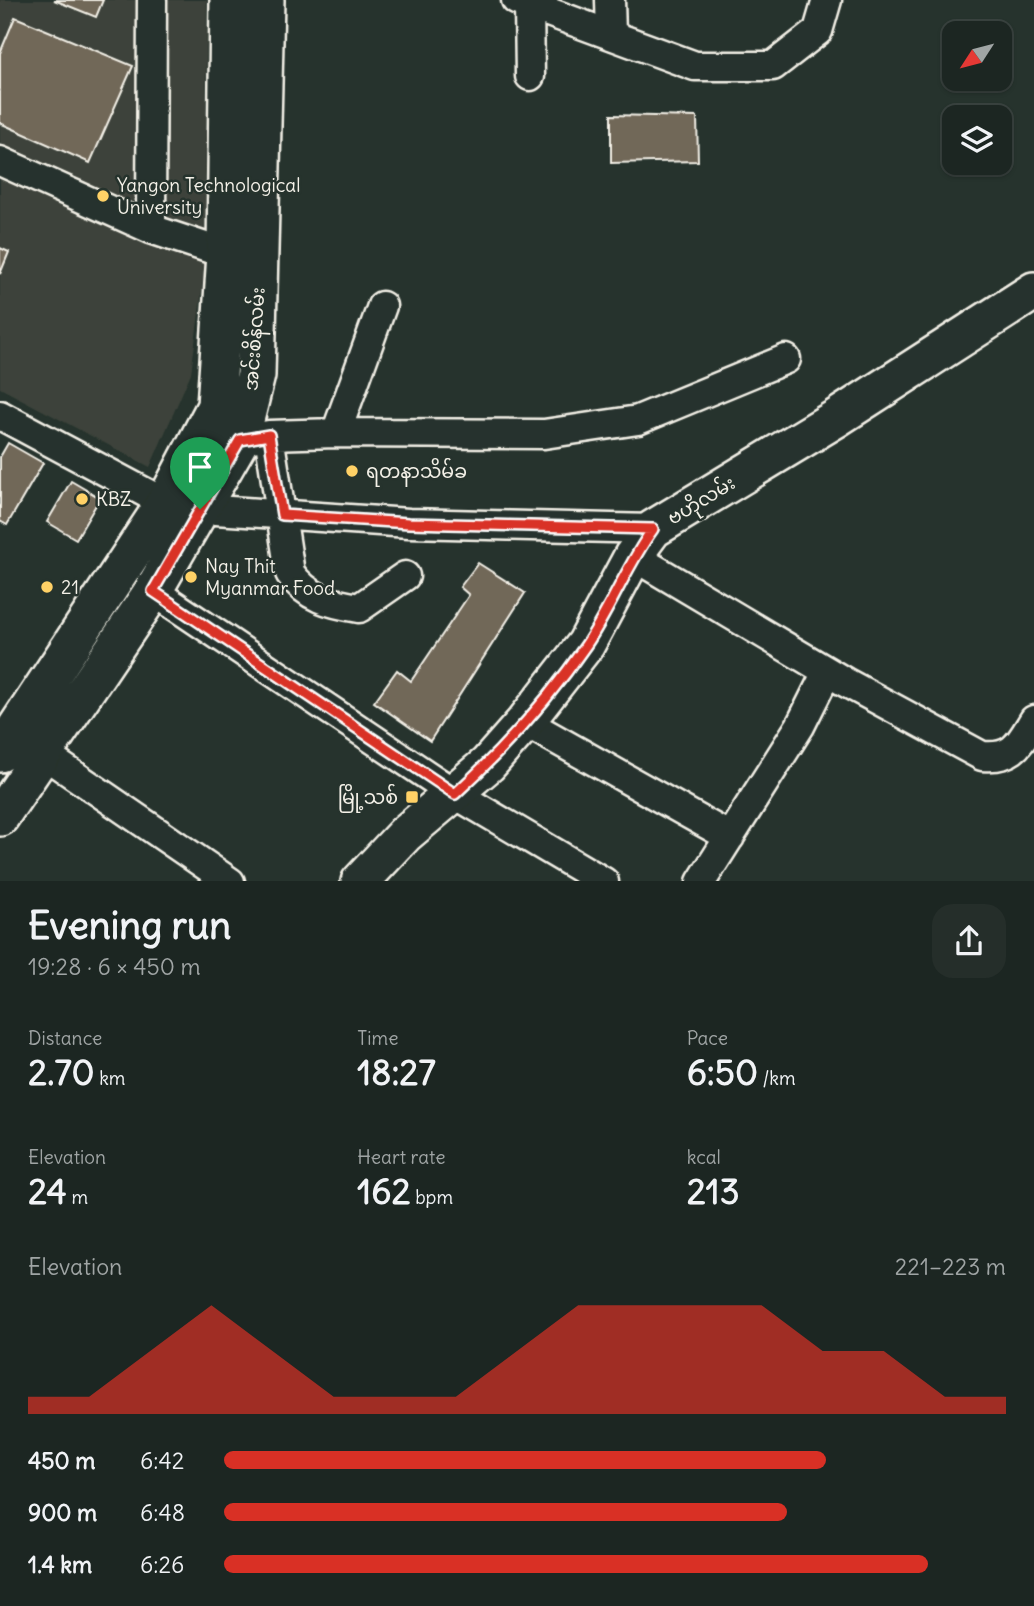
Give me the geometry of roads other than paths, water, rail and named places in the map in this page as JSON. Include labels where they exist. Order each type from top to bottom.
[{"type":"main road","name":"အင်းစိန်လမ်း","points":[[0,817],[153,591],[216,406],[226,254],[229,0]]},
{"type":"main road","name":"အင်းစိန်လမ်း","points":[[0,753],[182,506],[254,438],[265,0]]},
{"type":"main road","name":"ဗဟိုလမ်း","points":[[643,542],[1034,291]]},
{"type":"main road","points":[[360,881],[405,834],[488,764],[525,722],[586,644],[643,542]]},
{"type":"street","points":[[151,229],[152,0]]},
{"type":"street","points":[[610,0],[611,35]]},
{"type":"street","points":[[530,76],[522,2],[695,66],[773,66],[818,31],[827,0]]},
{"type":"street","points":[[0,161],[151,229],[226,254]]},
{"type":"street","points":[[336,433],[382,306]]},
{"type":"street","points":[[405,576],[359,608],[326,603],[301,587],[290,573],[282,515],[254,438],[336,433],[544,434],[638,420],[786,359]]},
{"type":"street","points":[[0,415],[182,506],[643,542],[827,672],[982,756],[999,758],[1016,749],[1034,720]]},
{"type":"street","points":[[153,591],[455,794],[604,881]]},
{"type":"street","points":[[701,881],[800,726],[827,672]]},
{"type":"street","points":[[525,722],[730,836]]},
{"type":"street","points":[[42,753],[230,881]]},
{"type":"place","name":"Yangon Technological University","points":[[103,196]]},
{"type":"place","name":"ရတနာသိမ်ခ","points":[[352,471]]},
{"type":"place","name":"KBZ","points":[[82,499]]},
{"type":"place","name":"Nay Thit Myanmar Food","points":[[191,577]]},
{"type":"place","name":"21","points":[[47,587]]},
{"type":"place","name":"မြို့သစ်","points":[[412,797]]}]
